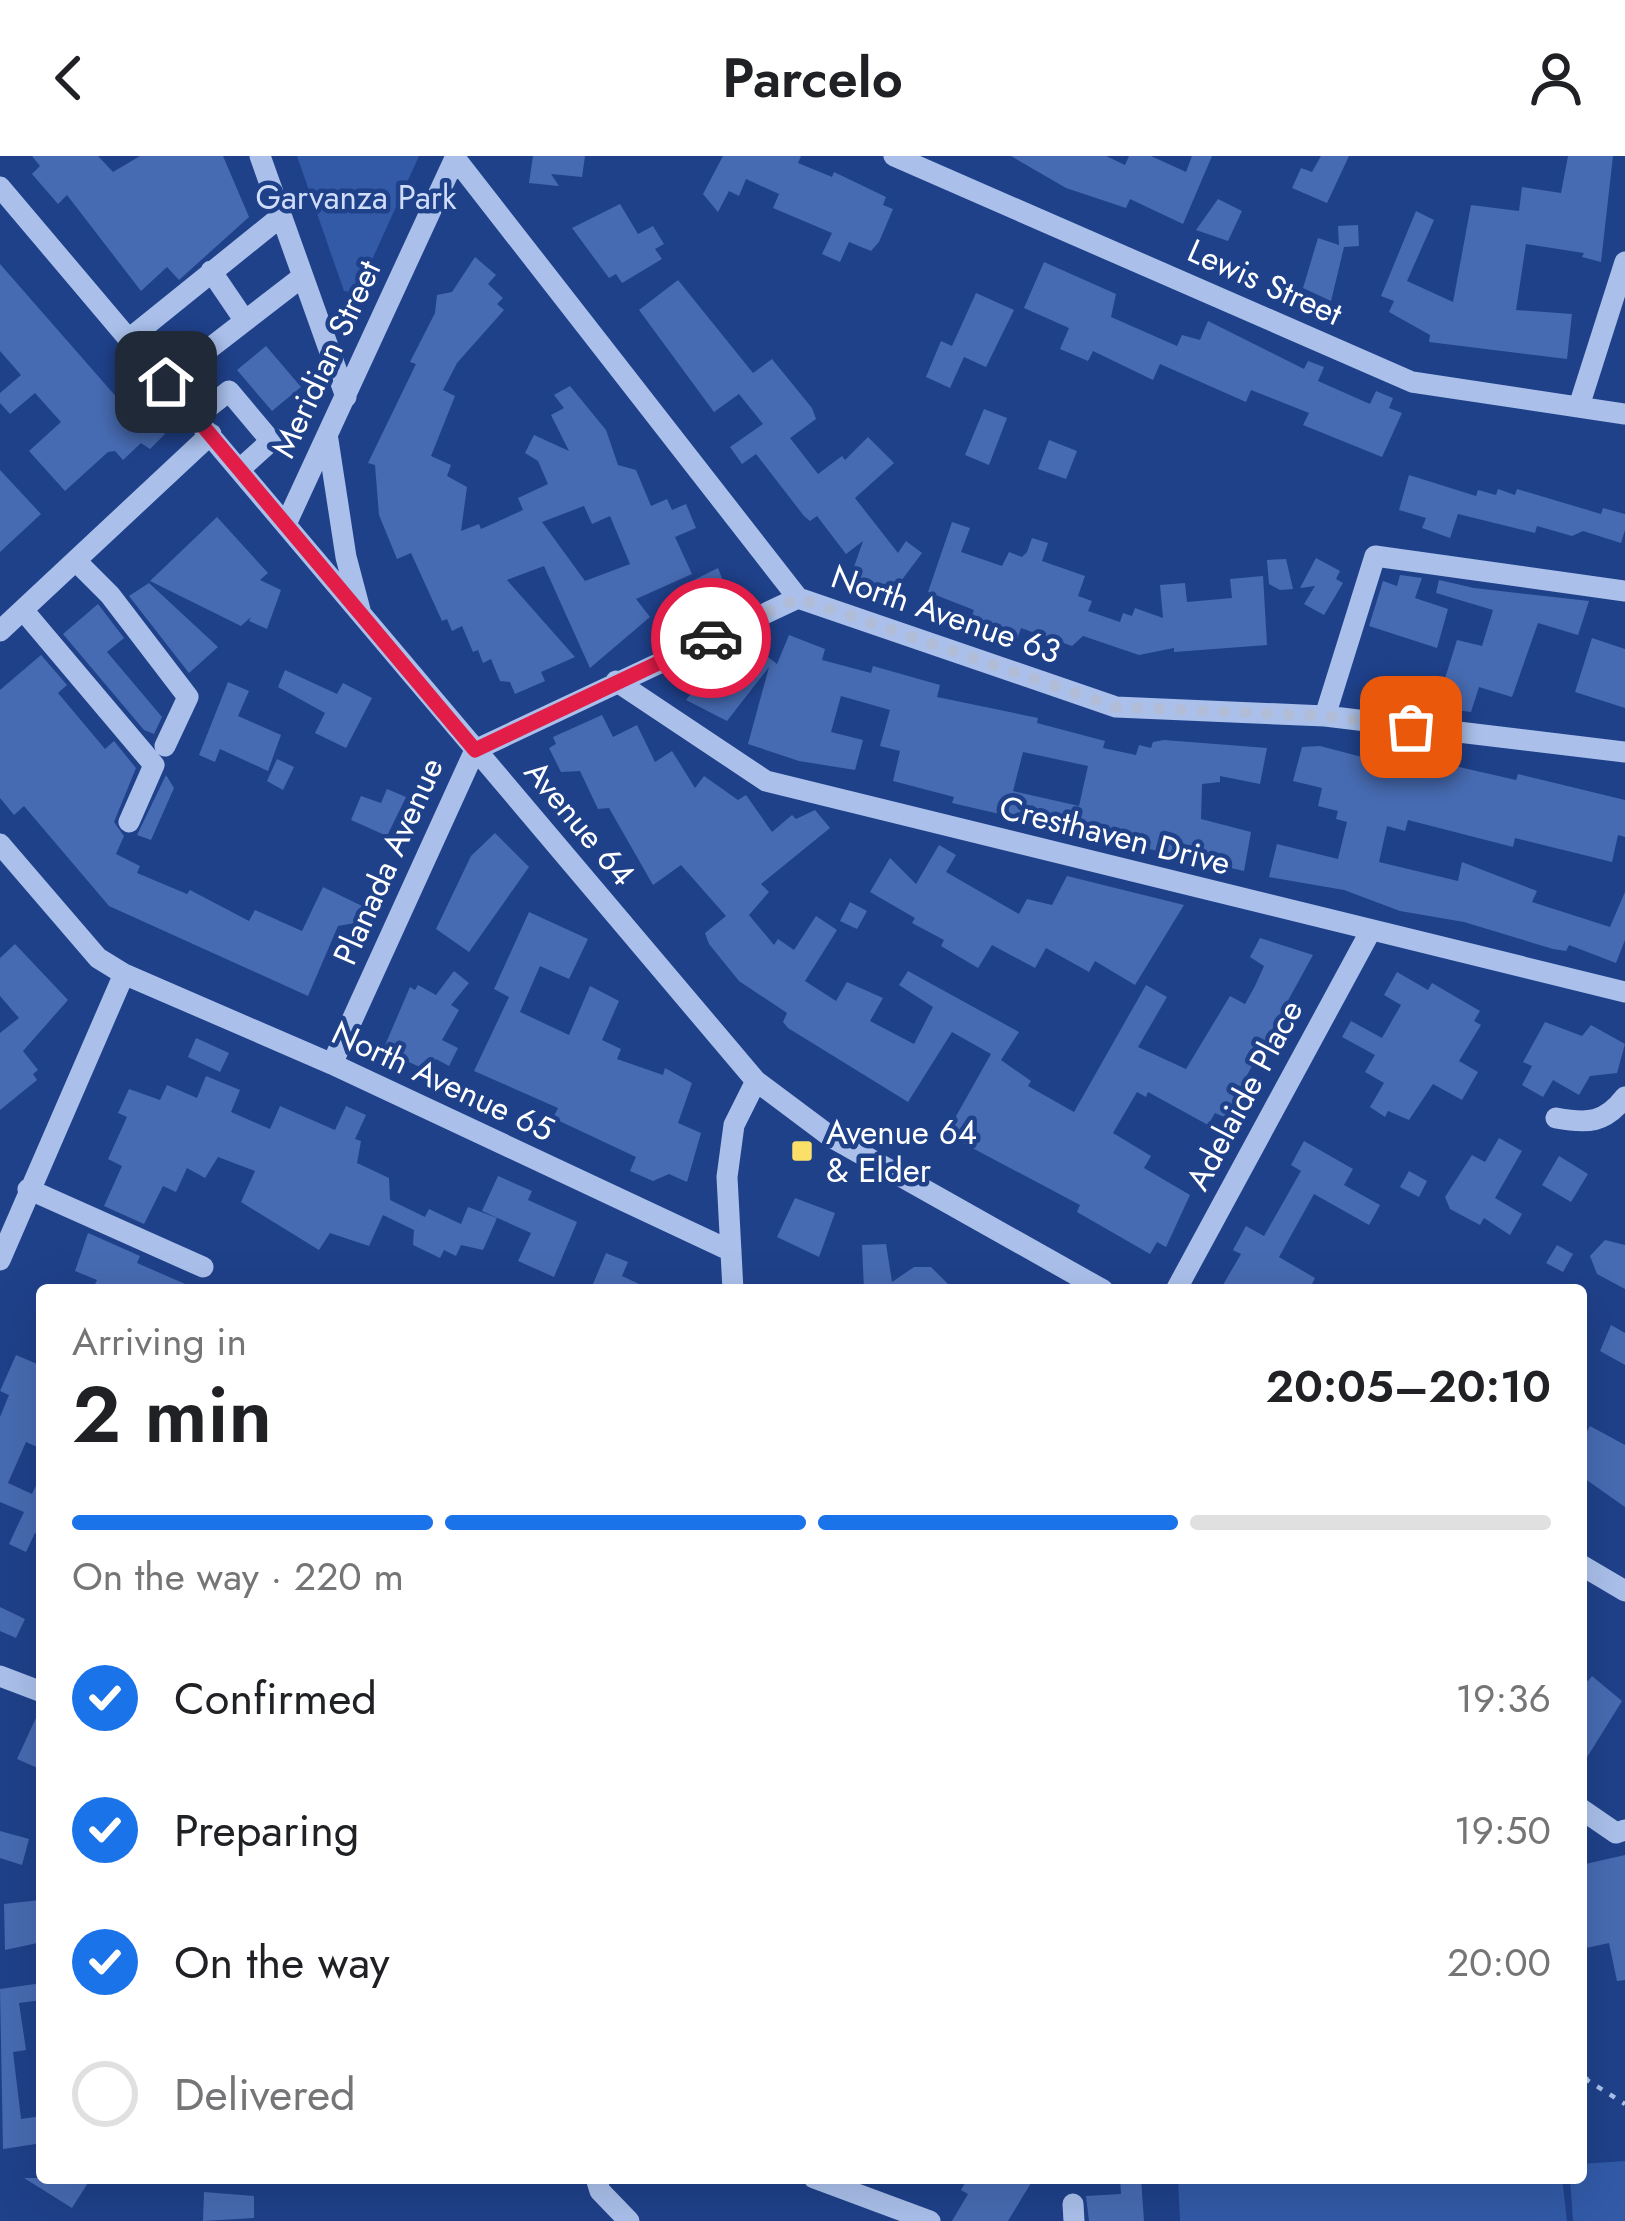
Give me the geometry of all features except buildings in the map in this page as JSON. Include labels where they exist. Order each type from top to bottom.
[{"type":"street","points":[[260,156],[346,397]]},
{"type":"street","name":"Lewis Street","points":[[894,156],[1412,382],[1580,403],[1625,414]]},
{"type":"street","name":"Meridian Street","points":[[286,524],[455,157]]},
{"type":"street","name":"North Avenue 63","points":[[455,157],[798,598],[1116,707],[1325,716],[1625,752]]},
{"type":"street","name":"Avenue 64","points":[[0,188],[756,1082],[831,1137],[1092,1284]]},
{"type":"street","points":[[129,339],[279,218]]},
{"type":"street","points":[[1580,403],[1625,262]]},
{"type":"street","points":[[211,271],[245,321]]},
{"type":"street","points":[[166,382],[302,277]]},
{"type":"street","points":[[0,631],[76,561],[203,426],[229,391],[271,441],[240,469]]},
{"type":"street","points":[[328,436],[346,557],[362,616]]},
{"type":"street","points":[[1325,716],[1375,556],[1625,591]]},
{"type":"street","points":[[76,561],[110,595],[188,697],[165,746]]},
{"type":"street","name":"Planada Avenue","points":[[332,1064],[475,750],[798,598]]},
{"type":"street","points":[[23,610],[154,765],[129,822]]},
{"type":"street","name":"Cresthaven Drive","points":[[616,681],[766,781],[1625,992]]},
{"type":"street","name":"North Avenue 65","points":[[0,844],[98,958],[124,974],[332,1064],[730,1251]]},
{"type":"street","name":"Adelaide Place","points":[[1179,1284],[1370,932]]},
{"type":"street","points":[[0,1260],[124,974]]},
{"type":"street","points":[[733,1284],[727,1178],[734,1125],[756,1082]]},
{"type":"street","points":[[1556,1118],[1591,1122],[1611,1116],[1625,1097]]},
{"type":"street","points":[[28,1189],[202,1267]]},
{"type":"street","points":[[1587,1569],[1625,1591]]},
{"type":"street","points":[[0,1676],[36,1689]]},
{"type":"street","points":[[1587,1813],[1616,1833],[1625,1830]]},
{"type":"street","points":[[598,2184],[629,2221]]},
{"type":"street","points":[[830,2184],[930,2221]]},
{"type":"path","points":[[1587,2080],[1625,2104]]},
{"type":"green space","name":"Garvanza Park","points":[[297,156],[419,156],[357,293],[344,291]]},
{"type":"green space","points":[[1625,2161],[1625,2221],[1573,2221],[1570,2184],[1587,2184],[1587,2164]]},
{"type":"green space","points":[[1178,2184],[1563,2184],[1567,2221],[1180,2221]]},
{"type":"way so far","points":[[711,638],[798,598],[1116,707],[1325,716],[1411,727]]},
{"type":"place","name":"Avenue 64 & Elder","points":[[802,1151]]},
{"type":"route","points":[[166,382],[475,750],[711,638]]}]
